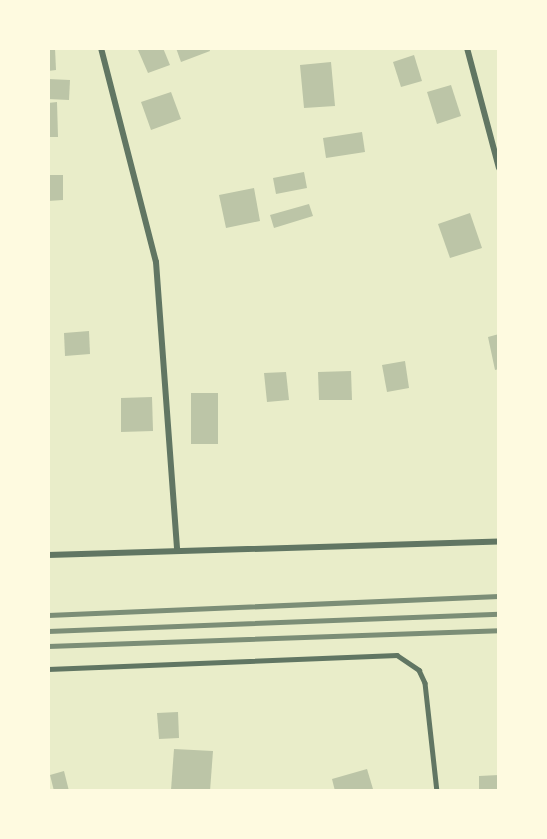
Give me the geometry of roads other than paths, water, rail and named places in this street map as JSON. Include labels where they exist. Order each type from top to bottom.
[{"type":"street","points":[[101,48],[156,262],[177,550]]},
{"type":"street","points":[[467,48],[499,168]]},
{"type":"street","points":[[48,555],[499,542]]},
{"type":"lane","points":[[48,669],[397,655],[419,670],[425,683],[437,791]]},
{"type":"railway","points":[[48,615],[499,596]]},
{"type":"railway","points":[[48,631],[499,614]]},
{"type":"railway","points":[[48,646],[499,630]]}]
